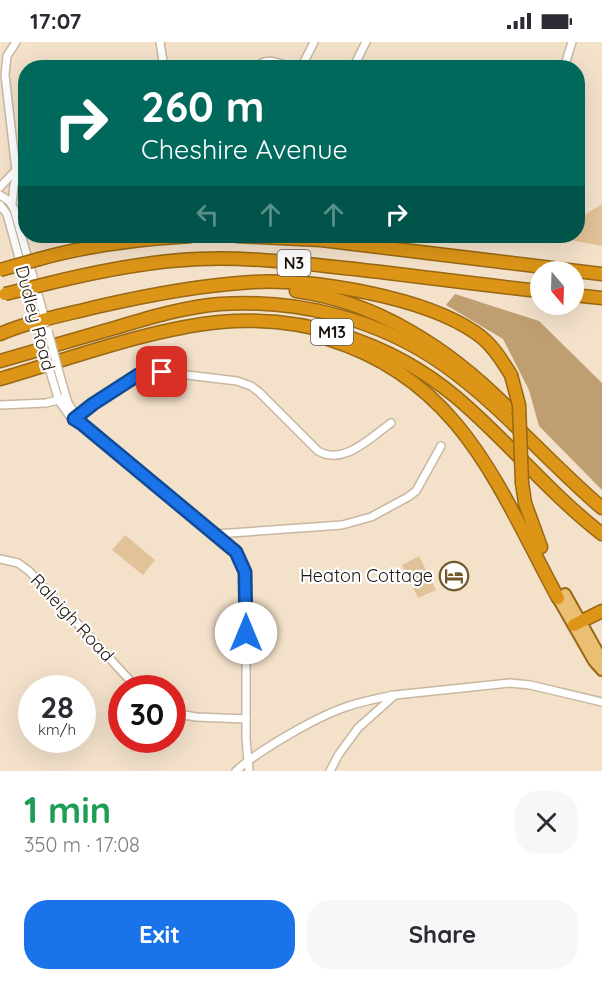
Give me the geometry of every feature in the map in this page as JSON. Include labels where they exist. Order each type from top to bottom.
[{"type":"highway","points":[[0,270],[89,247],[116,243]]},
{"type":"highway","name":"N3","points":[[346,243],[602,274]]},
{"type":"highway","name":"N3","points":[[3,295],[108,269],[146,263],[200,259],[295,262],[530,290]]},
{"type":"highway","points":[[0,333],[43,324],[157,293],[254,282],[311,284],[389,298],[458,322],[476,334],[500,357],[511,375],[519,405],[522,483],[529,518],[562,596]]},
{"type":"highway","points":[[229,285],[287,289],[328,297],[377,313],[406,328],[480,382],[577,480],[598,505]]},
{"type":"highway","points":[[584,296],[602,298]]},
{"type":"highway","name":"M13","points":[[0,361],[151,317],[219,304],[265,304],[323,311],[374,327],[402,339],[444,365],[491,404],[598,505]]},
{"type":"highway","name":"M13","points":[[0,380],[138,339],[218,322],[257,321],[305,326],[339,334],[365,342],[402,360],[438,383],[470,409],[580,516],[602,534]]},
{"type":"highway","points":[[193,326],[273,327],[315,335],[364,353],[404,375],[446,411],[486,463],[562,596]]},
{"type":"highway","points":[[577,623],[602,611]]},
{"type":"main road","points":[[562,596],[594,661],[602,670]]},
{"type":"main road","points":[[577,623],[602,660]]},
{"type":"street","points":[[16,42],[7,56],[5,75],[18,149]]},
{"type":"street","points":[[160,42],[163,60]]},
{"type":"street","points":[[306,60],[314,42]]},
{"type":"street","points":[[357,60],[366,42]]},
{"type":"street","points":[[566,60],[572,42]]},
{"type":"street","points":[[0,187],[18,169]]},
{"type":"street","name":"Dudley Road","points":[[18,172],[12,204],[18,227]]},
{"type":"street","points":[[0,195],[12,204]]},
{"type":"street","name":"Dudley Road","points":[[0,205],[8,214],[60,376],[62,399]]},
{"type":"street","name":"Dudley Road","points":[[22,243],[43,324],[40,334],[52,378],[62,399],[75,418],[236,552],[245,572],[246,719],[249,771]]},
{"type":"street","points":[[75,418],[138,375],[162,372],[237,381],[251,386],[318,451],[329,456],[341,455],[353,450],[391,423]]},
{"type":"street","points":[[0,405],[37,404],[62,399]]},
{"type":"street","points":[[216,534],[342,525],[371,516],[416,491],[441,446]]},
{"type":"street","name":"Raleigh Road","points":[[0,559],[18,563],[28,571],[125,675]]},
{"type":"street","points":[[236,771],[249,759],[333,712],[395,694],[510,683],[530,685],[602,702]]},
{"type":"street","points":[[330,771],[358,728],[395,694]]},
{"type":"street","points":[[186,715],[246,719]]},
{"type":"shaded area","points":[[602,204],[602,246],[585,243],[585,215]]},
{"type":"shaded area","points":[[455,294],[539,321],[602,383],[602,490],[539,426],[529,390],[503,339],[446,305]]},
{"type":"shaded area","points":[[125,535],[155,560],[143,575],[112,550]]},
{"type":"shaded area","points":[[419,556],[436,590],[418,598],[402,565]]},
{"type":"place","name":"Heaton Cottage","points":[[454,576]]},
{"type":"route","points":[[162,372],[138,375],[74,419],[236,552],[245,572],[246,633]]}]
